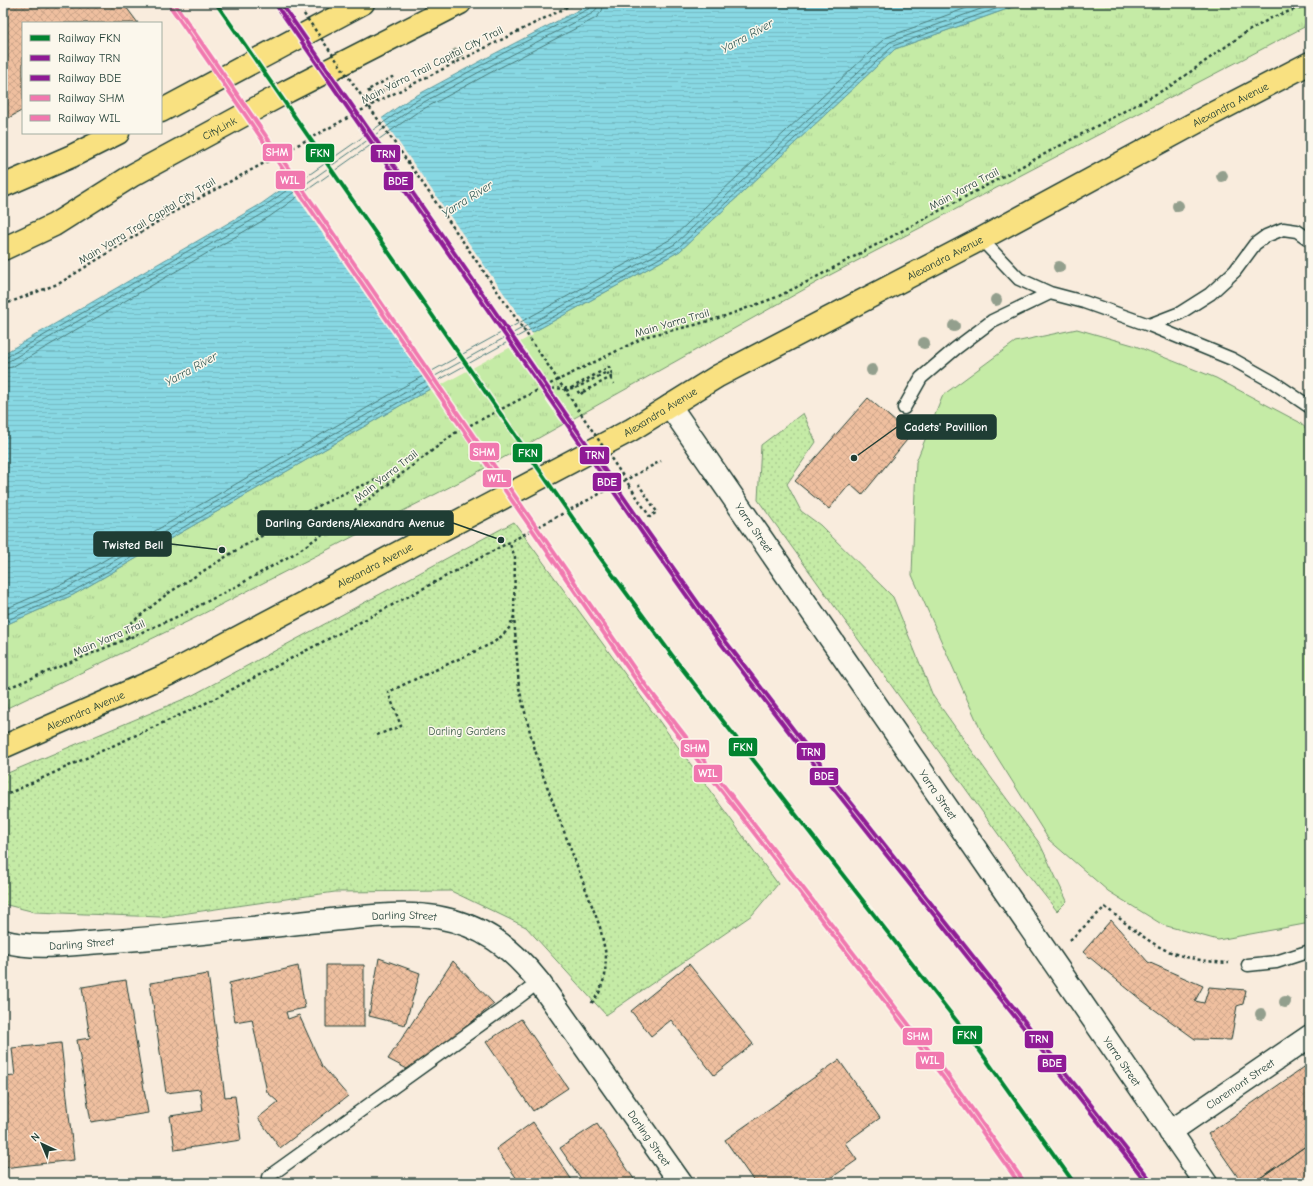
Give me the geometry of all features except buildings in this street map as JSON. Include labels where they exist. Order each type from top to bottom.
[{"type":"main road","points":[[162,110],[363,3]]},
{"type":"main road","name":"CityLink","points":[[3,249],[54,225],[133,175],[288,91],[460,3]]},
{"type":"main road","name":"Alexandra Avenue","points":[[3,747],[169,674],[625,434],[718,376],[982,239],[1208,116],[1310,63]]},
{"type":"main road","points":[[3,186],[72,156],[116,134]]},
{"type":"street","name":"Yarra Street","points":[[670,406],[1206,1183]]},
{"type":"street","name":"Darling Street","points":[[3,941],[35,946],[69,944],[141,939],[380,916],[422,915],[438,917],[482,931],[502,944],[518,958],[539,982],[681,1183]]},
{"type":"street","name":"Claremont Street","points":[[1170,1132],[1310,1036]]},
{"type":"lane","points":[[1149,325],[1180,313],[1210,294],[1235,271],[1255,244],[1266,236],[1283,229],[1297,231],[1310,240]]},
{"type":"lane","points":[[982,239],[1019,279],[1050,293],[1084,302],[1149,325],[1232,359],[1273,382],[1310,408]]},
{"type":"lane","points":[[904,408],[922,378],[955,349],[992,321],[1050,293]]},
{"type":"lane","points":[[1248,965],[1276,962],[1310,951]]},
{"type":"lane","points":[[268,1177],[539,982]]},
{"type":"path","name":"Main Yarra Trail Capital City Trail","points":[[3,305],[60,283],[170,214],[377,102],[575,3]]},
{"type":"path","name":"Main Yarra Trail","points":[[3,690],[183,614],[237,586],[297,552],[338,523],[455,432],[647,336],[695,325],[725,316],[777,297],[809,281],[1169,87],[1246,33],[1273,17],[1310,4]]},
{"type":"path","points":[[304,14],[566,391],[650,517],[657,512],[639,485]]},
{"type":"path","points":[[365,101],[396,84],[392,77],[368,90],[377,102]]},
{"type":"path","points":[[566,391],[609,368],[613,376],[580,395],[576,388]]},
{"type":"path","points":[[540,389],[576,388],[607,372],[614,384]]},
{"type":"path","points":[[3,796],[204,704],[661,461]]},
{"type":"path","points":[[129,638],[125,628],[167,594],[235,551],[288,521],[349,491],[383,477],[389,483]]},
{"type":"path","points":[[509,542],[515,557],[514,616],[519,688],[542,773],[600,927],[606,955],[605,976],[600,993],[591,1004]]},
{"type":"path","points":[[377,735],[401,726],[388,692],[493,642],[503,635],[510,627],[514,616]]},
{"type":"path","points":[[1067,944],[1105,907],[1146,938],[1169,951],[1207,962],[1248,965]]},
{"type":"green space","points":[[1024,3],[1310,3],[1310,24],[830,275],[467,478],[193,619],[3,710],[3,626],[73,595],[410,400],[680,251],[895,49]]},
{"type":"green space","points":[[1077,329],[1133,345],[1216,378],[1299,422],[1310,432],[1310,923],[1218,940],[1163,925],[1108,891],[1049,840],[982,733],[912,575],[916,462],[943,395],[1015,342]]},
{"type":"green space","points":[[803,413],[816,442],[787,484],[801,511],[820,525],[893,597],[933,696],[1040,844],[1067,901],[1057,911],[1019,863],[758,500],[761,445]]},
{"type":"green space","name":"Darling Gardens","points":[[514,522],[778,884],[752,915],[606,1015],[526,927],[451,891],[335,892],[160,917],[35,912],[3,904],[3,775],[191,696]]},
{"type":"water","name":"Yarra River","points":[[592,3],[1024,3],[895,49],[680,251],[410,400],[73,595],[3,626],[3,354],[261,204],[408,100]]},
{"type":"pier","points":[[381,117],[533,335],[432,390],[287,183]]},
{"type":"rail line","name":"SHM","points":[[174,3],[645,684],[947,1074],[1025,1183]]},
{"type":"rail line","name":"FKN","points":[[216,3],[599,556],[677,662],[980,1051],[1074,1183]]},
{"type":"rail line","name":"TRN","points":[[281,3],[720,634],[803,742],[1153,1183]]},
{"type":"rail line","name":"WIL","points":[[170,6],[641,687],[943,1077],[1019,1183]]},
{"type":"rail line","name":"BDE","points":[[277,6],[716,637],[799,745],[1147,1183]]},
{"type":"place","name":"Cadets' Pavillion","points":[[854,458]]},
{"type":"place","name":"Darling Gardens/Alexandra Avenue","points":[[501,540]]},
{"type":"place","name":"Twisted Bell","points":[[222,550]]}]
